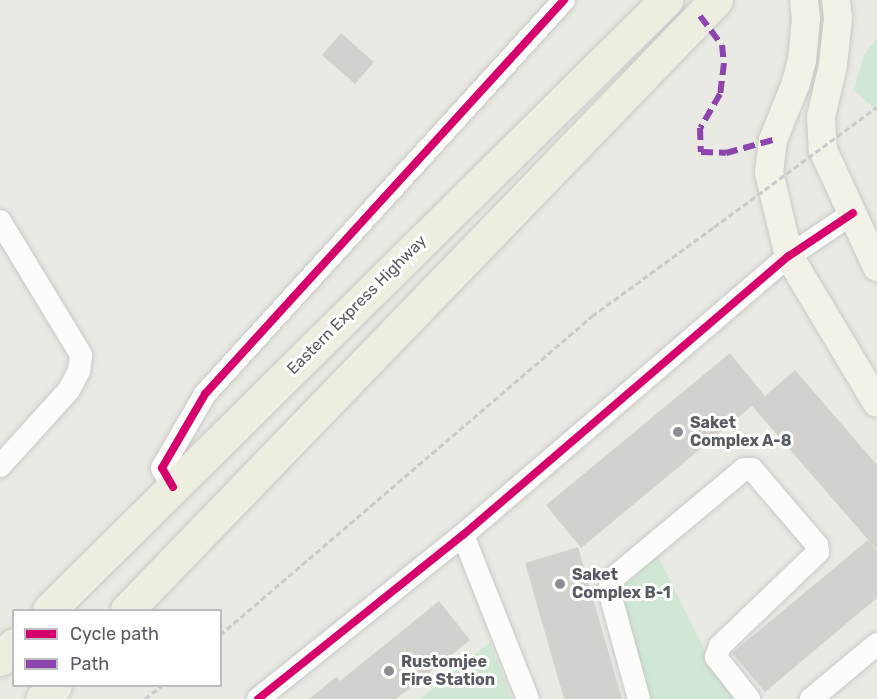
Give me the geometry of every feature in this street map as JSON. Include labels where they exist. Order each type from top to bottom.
[{"type":"highway","name":"Eastern Express Highway","points":[[50,609],[666,0]]},
{"type":"highway","points":[[128,609],[713,2]]},
{"type":"highway","points":[[0,659],[12,647]]},
{"type":"highway","points":[[42,699],[54,687]]},
{"type":"main road","points":[[804,0],[806,18],[802,60],[796,83],[773,140],[769,173],[789,256],[877,403]]},
{"type":"main road","points":[[837,0],[838,18],[834,65],[821,117],[823,150],[877,267]]},
{"type":"street","points":[[173,487],[162,468],[205,394],[564,0]]},
{"type":"street","points":[[258,699],[463,535],[789,256],[853,213]]},
{"type":"street","points":[[0,221],[81,355],[79,371],[69,390],[0,466]]},
{"type":"street","points":[[639,699],[609,590],[611,580],[744,470],[752,469],[817,545],[818,552],[720,646],[716,657],[749,699]]},
{"type":"street","points":[[463,535],[528,699]]},
{"type":"street","points":[[825,694],[877,644]]},
{"type":"path","points":[[222,633],[592,316],[877,107]]},
{"type":"path","points":[[146,699],[160,687]]},
{"type":"green space","points":[[877,38],[877,111],[854,90],[864,55]]},
{"type":"green space","points":[[657,554],[711,663],[738,699],[649,699],[621,589]]},
{"type":"green space","points":[[490,642],[512,699],[420,699]]},
{"type":"building","points":[[341,33],[374,62],[355,84],[322,55]]},
{"type":"building","points":[[730,353],[765,396],[795,370],[877,465],[877,550],[752,406],[581,548],[546,505]]},
{"type":"building","points":[[868,540],[877,551],[877,598],[765,692],[732,653]]},
{"type":"building","points":[[578,547],[622,699],[564,699],[525,563]]},
{"type":"building","points":[[439,601],[470,640],[396,699],[309,699],[336,677],[340,681]]},
{"type":"marked path","points":[[700,16],[722,45],[724,63],[720,94],[700,128],[701,152],[726,153],[773,140]]},
{"type":"cycle path","points":[[173,487],[162,468],[205,394],[564,0]]},
{"type":"cycle path","points":[[258,699],[463,535],[789,256],[853,213]]},
{"type":"place","name":"Saket Complex A-8","points":[[678,432]]},
{"type":"place","name":"Saket Complex B-1","points":[[560,584]]},
{"type":"place","name":"Rustomjee Fire Station","points":[[389,671]]}]
